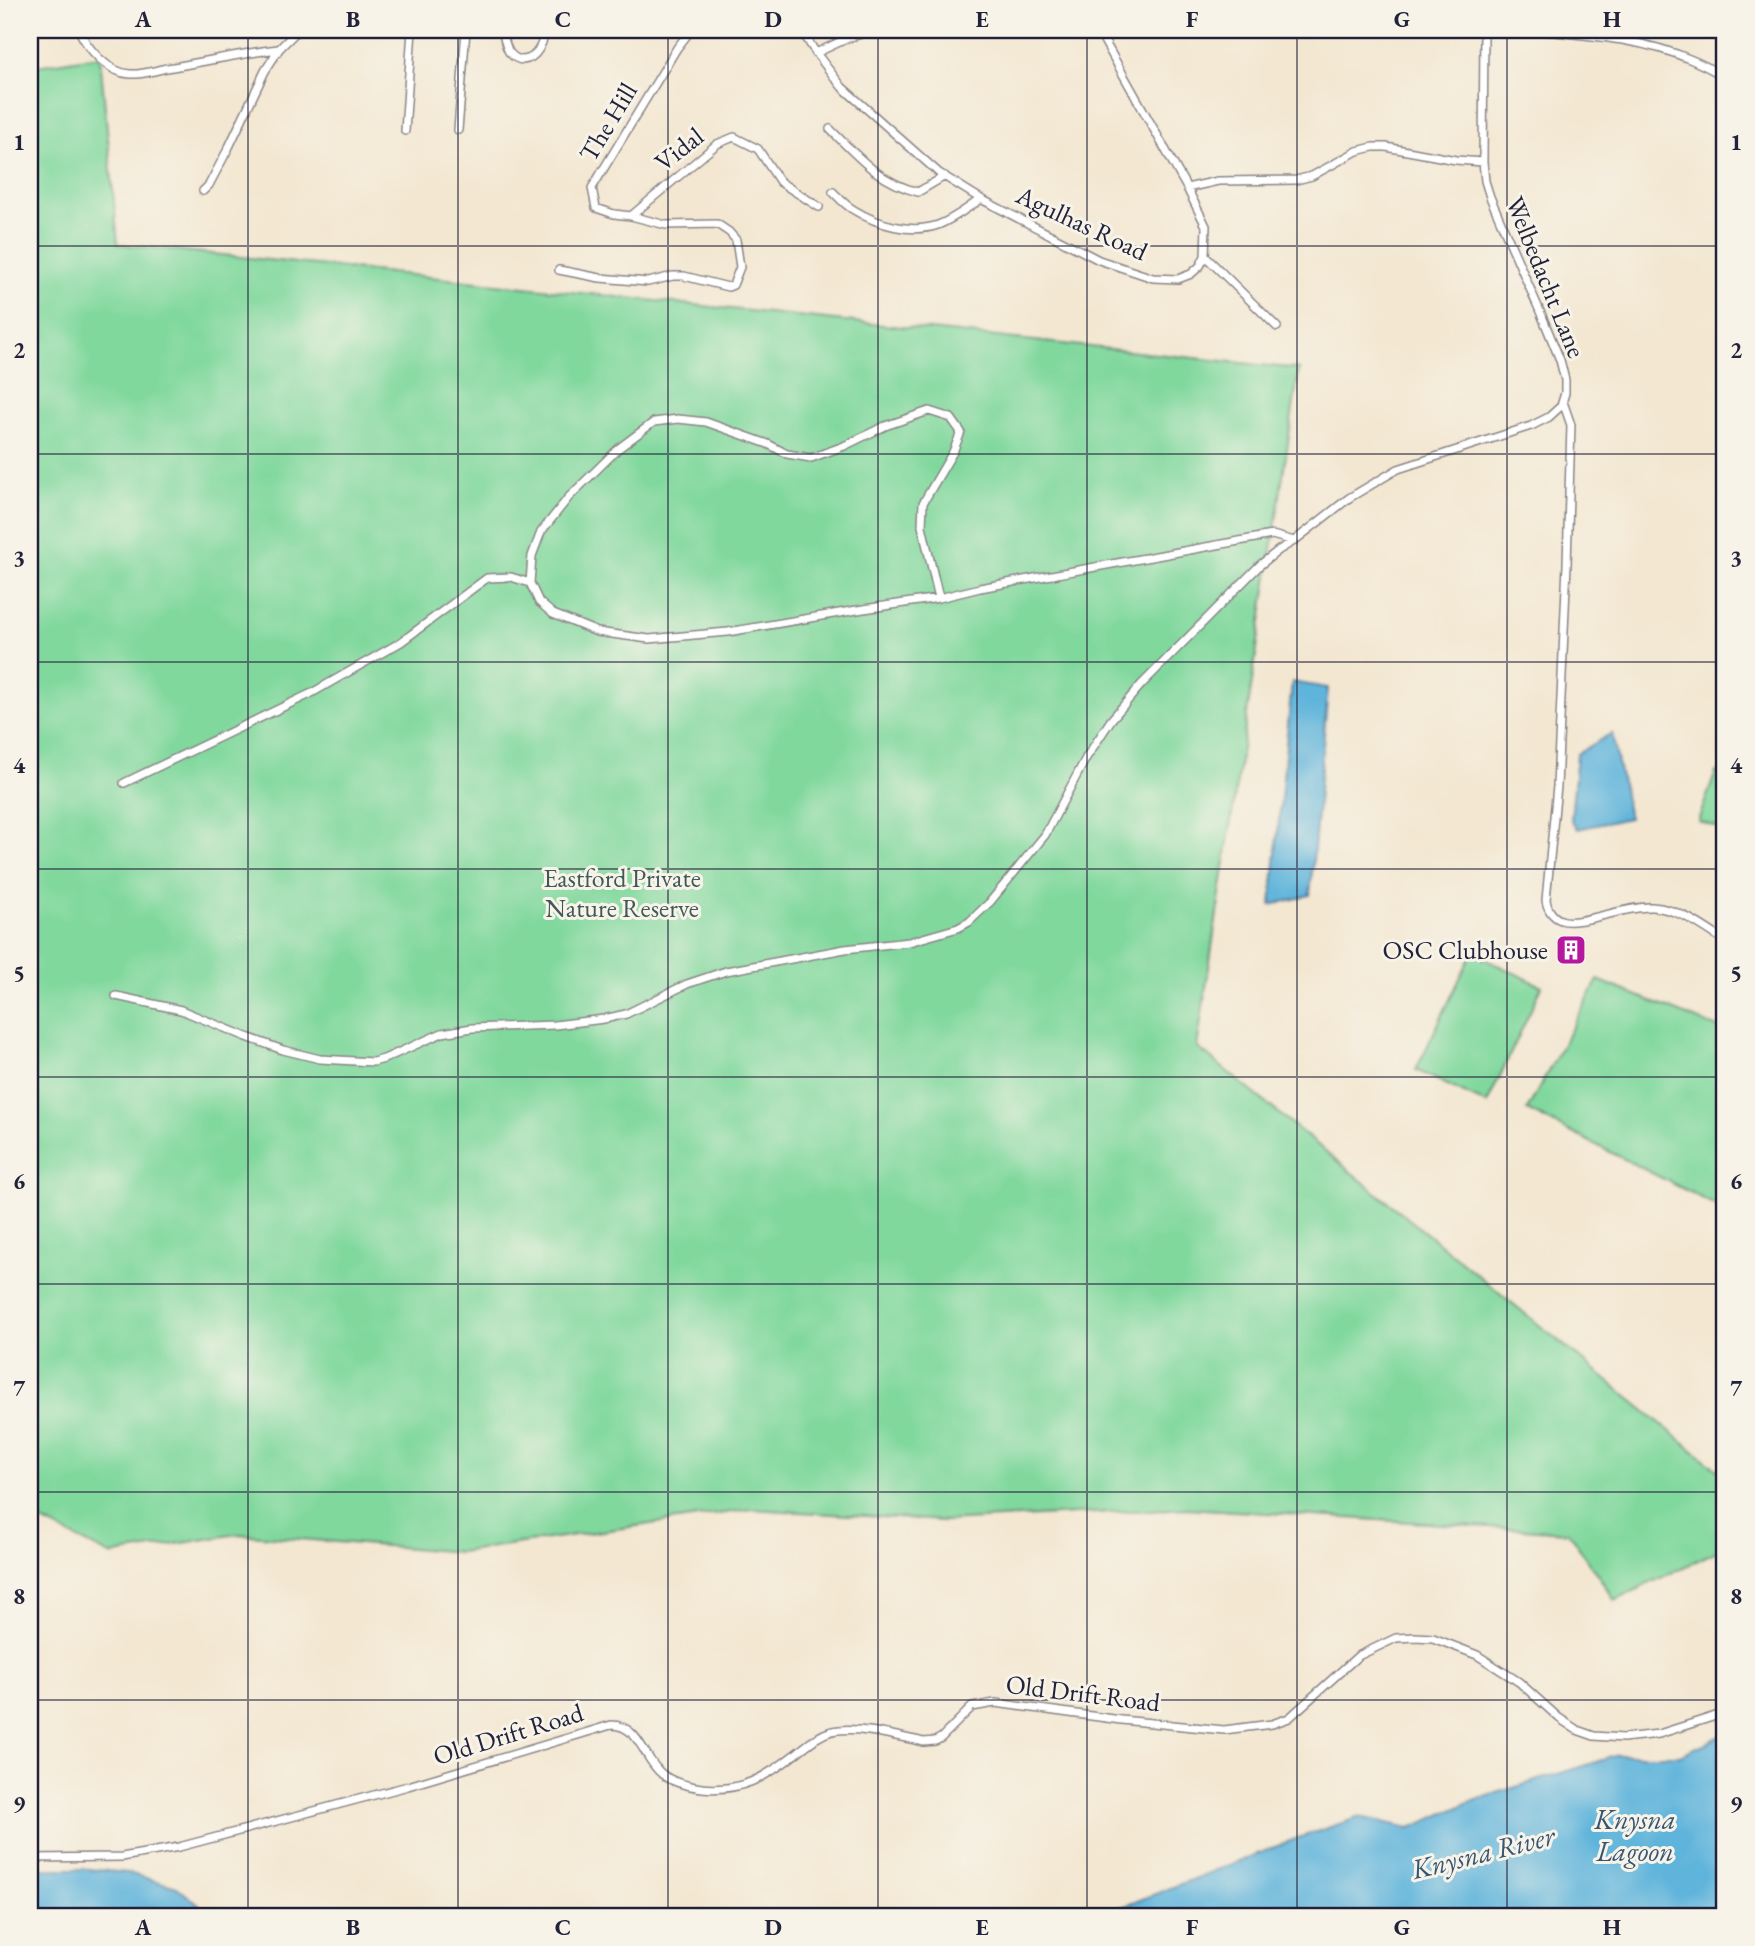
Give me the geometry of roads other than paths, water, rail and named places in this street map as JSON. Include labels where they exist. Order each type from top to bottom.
[{"type":"street","points":[[79,30],[82,38],[109,66],[128,74],[247,52],[279,49]]},
{"type":"street","points":[[203,191],[209,185],[229,147],[265,71],[279,49],[298,30]]},
{"type":"street","points":[[405,131],[412,30]]},
{"type":"street","points":[[458,130],[466,30]]},
{"type":"street","points":[[502,30],[507,49],[519,60],[528,59],[537,52],[546,30]]},
{"type":"street","name":"The Hill","points":[[559,270],[600,278],[648,282],[684,276],[728,288],[733,285],[740,267],[736,240],[718,224],[666,225],[614,214],[596,208],[592,188],[677,48],[691,30]]},
{"type":"street","name":"Agulhas Road","points":[[801,30],[842,87],[945,176],[981,199],[1099,260],[1153,278],[1178,279],[1191,274],[1200,266],[1205,256]]},
{"type":"street","points":[[816,53],[848,38],[874,30]]},
{"type":"street","points":[[1094,30],[1102,37],[1206,226],[1205,256],[1277,327]]},
{"type":"street","name":"Welbedacht Lane","points":[[1483,30],[1485,181],[1563,370],[1563,402],[1571,425],[1557,786],[1547,908],[1561,920],[1574,922],[1640,906],[1654,907],[1690,918],[1725,941]]},
{"type":"street","points":[[1532,30],[1641,43],[1679,55],[1717,71],[1725,78]]},
{"type":"street","points":[[830,129],[864,164],[901,188],[918,192],[945,176]]},
{"type":"street","name":"Vidal","points":[[631,216],[717,144],[734,137],[758,149],[780,182],[819,207]]},
{"type":"street","points":[[1187,188],[1218,181],[1296,180],[1312,176],[1357,151],[1373,147],[1483,162]]},
{"type":"street","points":[[833,192],[853,210],[900,228],[916,229],[948,221],[981,199]]},
{"type":"street","points":[[30,261],[35,242],[31,229]]},
{"type":"street","points":[[116,996],[181,1010],[283,1051],[320,1059],[373,1062],[442,1033],[472,1028],[555,1025],[604,1019],[626,1014],[687,984],[726,971],[845,948],[909,942],[958,928],[969,922],[990,902],[1045,835],[1086,758],[1111,720],[1141,685],[1260,565],[1349,498],[1398,469],[1531,426],[1553,414],[1563,402]]},
{"type":"street","points":[[939,598],[922,526],[923,503],[953,452],[961,432],[951,418],[929,411],[885,426],[811,458],[787,454],[768,444],[705,422],[678,419],[654,422],[619,448],[569,497],[541,532],[532,556],[530,583],[539,602],[553,614],[597,632],[649,639],[728,632],[939,598],[980,588],[1272,535],[1294,541]]},
{"type":"street","points":[[124,783],[310,694],[401,642],[487,578],[511,577],[530,583]]},
{"type":"street","name":"Old Drift Road","points":[[30,1858],[122,1857],[179,1847],[408,1786],[611,1725],[620,1725],[635,1735],[660,1773],[670,1780],[702,1788],[722,1789],[757,1780],[809,1743],[831,1731],[849,1728],[924,1742],[935,1741],[972,1707],[982,1705],[1012,1704],[1121,1720],[1224,1730],[1272,1724],[1289,1718],[1358,1656],[1396,1638],[1433,1639],[1477,1655],[1519,1682],[1559,1718],[1577,1730],[1594,1736],[1623,1738],[1659,1734],[1725,1713]]},
{"type":"water","points":[[1292,682],[1328,688],[1310,895],[1271,905]]},
{"type":"water","points":[[1612,733],[1629,818],[1578,829],[1571,820],[1577,754]]},
{"type":"water","name":"Knysna Lagoon","points":[[1725,1734],[1725,1916],[1083,1916],[1122,1907],[1298,1838],[1360,1817],[1410,1828],[1478,1799],[1618,1755],[1680,1755]]},
{"type":"water","points":[[88,1869],[128,1873],[177,1887],[212,1916],[30,1916],[30,1871]]},
{"type":"place","name":"OSC Clubhouse","points":[[1571,950]]},
{"type":"park label","name":"Eastford Private Nature Reserve","points":[[622,893]]},
{"type":"water label","name":"Knysna River","points":[[1483,1852]]}]
